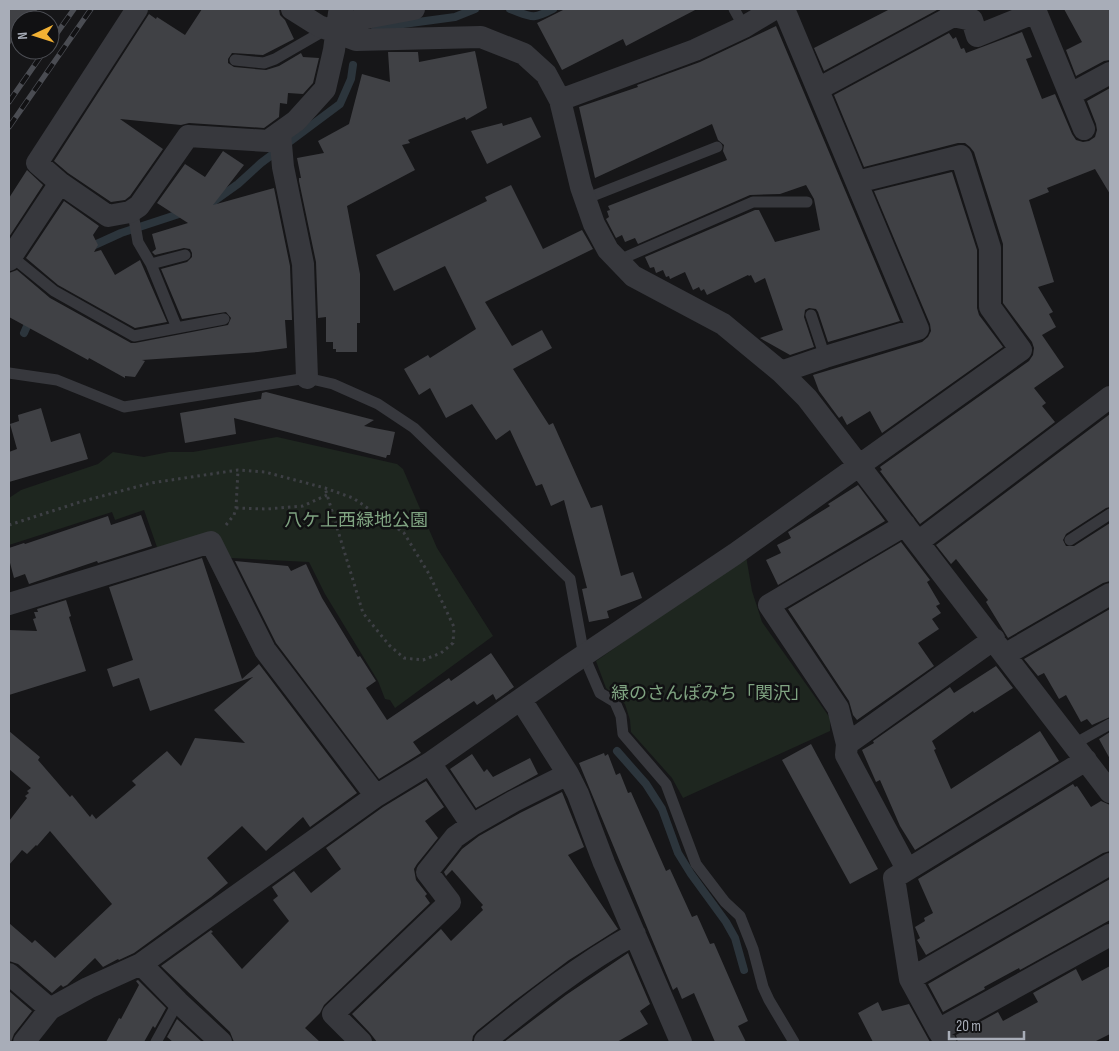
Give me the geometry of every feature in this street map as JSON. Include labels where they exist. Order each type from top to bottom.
[{"type":"street","points":[[136,9],[37,163],[60,183],[108,216],[132,215],[188,136],[268,141],[280,135],[296,121],[325,89],[332,32],[342,9]]},
{"type":"street","points":[[292,9],[332,32],[356,40],[480,37],[524,54],[546,74],[560,100],[585,199],[594,224],[608,250],[633,276],[723,324],[781,372],[808,398],[1110,792]]},
{"type":"street","points":[[332,32],[360,19],[414,9]]},
{"type":"street","points":[[560,100],[695,50],[739,18],[774,9]]},
{"type":"street","points":[[781,372],[918,329],[784,9]]},
{"type":"street","points":[[818,89],[952,12],[972,20],[977,36],[1036,12],[1084,129]]},
{"type":"street","points":[[1071,94],[1110,73]]},
{"type":"street","points":[[280,135],[284,167],[303,264],[307,378]]},
{"type":"street","points":[[24,1042],[50,1010],[88,988],[141,964],[376,796],[430,763],[735,554],[1021,350],[990,307],[990,248],[961,156],[857,182]]},
{"type":"street","points":[[10,258],[60,183]]},
{"type":"street","points":[[907,869],[846,755],[847,744],[838,708],[769,605],[912,533],[1110,397]]},
{"type":"street","points":[[9,604],[211,542],[265,650],[376,796]]},
{"type":"street","points":[[847,744],[999,646],[1110,594]]},
{"type":"street","points":[[521,700],[568,774],[578,794],[604,863],[681,1042]]},
{"type":"street","points":[[1080,752],[894,878],[910,979],[942,1036],[1110,935]]},
{"type":"street","points":[[430,763],[472,825]]},
{"type":"street","points":[[361,1042],[333,1014],[450,902],[427,872],[455,837],[472,825],[568,774]]},
{"type":"street","points":[[910,979],[1110,864]]},
{"type":"street","points":[[484,1042],[560,981],[602,952],[635,934]]},
{"type":"street","points":[[141,964],[221,1042]]},
{"type":"street","points":[[9,974],[50,1010]]},
{"type":"lane","points":[[235,60],[264,63],[332,32]]},
{"type":"lane","points":[[585,199],[717,147]]},
{"type":"lane","points":[[618,260],[753,202],[807,202]]},
{"type":"lane","points":[[132,215],[138,242],[151,264],[177,328]]},
{"type":"lane","points":[[151,264],[185,255]]},
{"type":"lane","points":[[10,258],[54,291],[134,336],[224,319]]},
{"type":"lane","points":[[811,315],[825,357]]},
{"type":"lane","points":[[9,373],[57,380],[124,407],[307,378],[333,384],[378,404],[414,428],[570,579],[584,656],[600,693],[615,702],[621,716],[623,734],[666,784],[696,864],[724,902],[740,916],[753,949],[763,987],[794,1042]]},
{"type":"lane","points":[[1070,540],[1110,514]]},
{"type":"lane","points":[[1080,752],[1110,724]]},
{"type":"lane","points":[[156,1042],[178,1002]]},
{"type":"path","points":[[9,525],[110,493],[238,470],[265,472],[325,488],[353,498],[404,533],[429,574],[454,627],[452,643],[441,653],[423,660],[404,658],[389,645],[363,613],[325,488]]},
{"type":"path","points":[[211,542],[234,515],[238,470]]},
{"type":"path","points":[[236,508],[267,509],[303,506],[327,495]]},
{"type":"green space","name":"八ケ上西緑地公園","points":[[277,437],[397,464],[403,469],[437,548],[493,636],[395,708],[390,700],[385,699],[378,681],[325,594],[309,562],[231,558],[158,550],[144,510],[115,520],[112,512],[9,545],[9,498],[21,490],[98,464],[113,452],[144,457],[169,452],[193,452]]},
{"type":"green space","name":"緑のさんぽみち「関沢」","points":[[746,556],[752,591],[762,622],[830,718],[830,731],[683,798],[672,778],[631,732],[630,720],[625,704],[606,688],[596,661]]},
{"type":"building","points":[[9,9],[38,9],[10,10],[9,46]]},
{"type":"building","points":[[202,9],[279,9],[280,15],[285,20],[294,39],[263,55],[232,53],[228,63],[234,67],[266,70],[279,66],[301,53],[303,57],[319,58],[313,83],[303,94],[288,93],[287,104],[280,103],[279,117],[264,128],[189,123],[181,125],[120,119],[163,149],[130,196],[125,200],[111,202],[68,173],[54,161],[149,14],[185,35]]},
{"type":"building","points":[[565,9],[697,9],[626,46],[623,39],[562,70],[537,23]]},
{"type":"building","points":[[890,9],[937,10],[824,71],[814,48]]},
{"type":"building","points":[[1064,9],[1110,9],[1110,60],[1104,61],[1076,76],[1066,50],[1082,42]]},
{"type":"building","points":[[776,26],[900,321],[828,342],[818,312],[816,309],[809,308],[805,310],[804,317],[814,347],[790,355],[760,338],[783,330],[765,278],[755,283],[751,275],[748,275],[707,295],[704,289],[701,291],[699,287],[693,290],[685,272],[670,279],[669,276],[666,277],[663,270],[656,273],[654,267],[650,268],[645,257],[755,210],[759,210],[775,242],[820,230],[814,199],[806,185],[780,194],[750,195],[638,244],[635,238],[625,242],[622,235],[616,238],[606,219],[609,217],[607,211],[610,210],[608,206],[727,160],[723,151],[724,145],[718,140],[712,124],[595,178],[579,107],[638,87],[637,85],[700,62]]},
{"type":"building","points":[[1022,32],[1032,57],[1026,59],[1042,99],[1055,94],[1076,140],[1083,142],[1095,137],[1096,124],[1087,101],[1110,88],[1110,194],[1095,169],[1047,188],[1049,192],[1029,200],[1054,282],[1038,287],[1053,312],[1049,314],[1056,327],[1042,335],[1064,367],[1034,388],[1046,403],[1042,406],[1055,422],[920,524],[880,471],[882,470],[880,467],[1029,361],[1033,355],[1034,348],[1032,342],[1003,303],[1003,244],[974,152],[965,143],[958,143],[864,167],[834,95],[949,33],[953,39],[956,37],[961,49],[964,48],[966,53]]},
{"type":"building","points":[[475,51],[487,108],[466,120],[465,117],[408,140],[410,143],[402,145],[415,170],[347,206],[360,274],[360,323],[357,323],[357,352],[336,352],[336,349],[333,349],[333,342],[326,342],[326,317],[318,318],[316,262],[299,181],[299,178],[301,178],[297,158],[324,153],[318,141],[349,124],[362,74],[390,82],[388,52],[418,52],[419,62]]},
{"type":"building","points":[[531,117],[541,137],[487,164],[471,131],[502,123],[503,126]]},
{"type":"building","points":[[223,151],[244,165],[213,205],[274,188],[290,266],[292,320],[285,320],[287,348],[258,352],[142,360],[145,361],[135,377],[125,376],[125,378],[9,317],[9,273],[17,270],[50,298],[131,343],[228,325],[231,318],[226,312],[182,319],[161,269],[187,262],[192,257],[190,249],[184,248],[155,255],[152,252],[156,249],[152,234],[188,223],[157,203],[185,164],[205,177]]},
{"type":"building","points":[[27,170],[43,185],[9,237],[9,198]]},
{"type":"building","points":[[952,172],[977,250],[977,308],[979,315],[1003,347],[882,433],[870,411],[847,425],[842,416],[839,418],[819,391],[813,375],[922,342],[931,331],[930,324],[874,191]]},
{"type":"building","points":[[511,185],[543,249],[582,230],[593,249],[485,302],[512,346],[542,330],[552,348],[513,369],[549,425],[553,423],[591,508],[602,505],[621,576],[633,572],[642,598],[607,611],[609,618],[589,622],[582,589],[587,588],[564,500],[551,506],[542,484],[536,486],[510,430],[496,440],[472,404],[446,418],[430,388],[419,395],[404,369],[428,355],[430,358],[476,329],[445,266],[394,291],[376,255],[487,201],[485,197]]},
{"type":"building","points":[[64,201],[99,226],[93,235],[98,245],[94,252],[101,250],[115,275],[140,260],[167,322],[135,328],[58,285],[26,258]]},
{"type":"building","points":[[266,392],[374,420],[364,426],[395,432],[390,455],[387,455],[386,458],[234,418],[236,434],[185,443],[180,413],[261,399],[262,393]]},
{"type":"building","points":[[41,408],[51,442],[80,433],[88,459],[9,482],[9,452],[17,449],[10,424],[19,421],[18,415]]},
{"type":"building","points":[[1110,414],[1110,507],[1066,534],[1063,540],[1066,546],[1074,546],[1110,523],[1110,581],[1103,583],[1008,638],[986,602],[988,600],[956,559],[951,564],[936,545]]},
{"type":"building","points":[[858,485],[885,521],[778,585],[766,560],[781,553],[777,545],[791,538],[788,532],[830,506],[828,504]]},
{"type":"building","points":[[141,515],[152,546],[98,563],[97,561],[29,584],[25,574],[14,578],[9,559],[9,548],[108,516],[111,525]]},
{"type":"building","points":[[901,542],[930,580],[927,582],[940,604],[936,606],[941,613],[932,619],[939,629],[918,643],[934,666],[857,720],[853,715],[849,701],[788,609]]},
{"type":"building","points":[[202,558],[242,679],[259,664],[357,793],[310,827],[303,817],[266,851],[242,826],[207,858],[228,883],[134,953],[103,967],[95,958],[67,985],[63,987],[61,985],[52,993],[18,964],[9,961],[9,923],[32,943],[35,940],[55,958],[112,904],[50,831],[27,854],[22,850],[9,865],[9,821],[27,798],[25,796],[29,793],[27,791],[31,788],[9,769],[9,731],[40,757],[38,760],[70,797],[72,795],[90,817],[92,814],[96,819],[136,785],[132,781],[167,751],[181,766],[195,738],[245,743],[214,710],[253,677],[150,711],[139,678],[113,687],[107,669],[133,660],[109,587]]},
{"type":"building","points":[[235,561],[288,566],[291,571],[306,564],[322,598],[358,657],[360,656],[376,681],[366,688],[387,720],[449,678],[451,681],[491,653],[514,687],[496,700],[493,694],[477,705],[474,701],[413,742],[421,753],[379,779],[276,643]]},
{"type":"building","points":[[66,600],[71,616],[69,617],[86,671],[9,695],[9,630],[37,631],[33,619],[36,618],[34,612],[38,612],[37,609]]},
{"type":"building","points":[[1110,609],[1110,717],[1092,725],[1087,719],[1081,722],[1066,695],[1059,699],[1044,673],[1038,676],[1024,659]]},
{"type":"building","points":[[996,666],[1013,688],[974,713],[973,711],[932,741],[951,789],[1040,731],[1059,761],[915,850],[900,826],[880,780],[876,782],[862,750],[950,687],[954,693]]},
{"type":"building","points":[[1110,732],[1110,759],[1099,739]]},
{"type":"building","points":[[811,744],[878,869],[850,884],[782,760]]},
{"type":"building","points":[[604,753],[605,756],[608,754],[616,775],[620,773],[628,793],[631,792],[666,871],[670,869],[692,917],[697,915],[710,944],[714,943],[748,1021],[738,1026],[746,1042],[715,1042],[694,993],[682,999],[677,987],[673,990],[579,763]]},
{"type":"building","points":[[472,754],[484,772],[487,769],[493,777],[530,758],[538,774],[476,808],[450,769]]},
{"type":"building","points":[[426,781],[444,807],[425,821],[438,838],[414,869],[416,880],[427,894],[425,896],[430,903],[324,1005],[320,1013],[305,1028],[320,1042],[234,1042],[230,1032],[161,966],[211,930],[213,932],[211,933],[242,969],[289,921],[273,900],[278,896],[272,887],[294,871],[311,893],[341,869],[326,848],[383,807]]},
{"type":"building","points":[[1073,784],[1075,787],[1077,786],[1091,807],[1101,801],[1110,805],[1110,851],[1103,853],[926,955],[917,940],[920,938],[915,927],[925,921],[924,918],[933,913],[918,879]]},
{"type":"building","points":[[562,792],[584,847],[568,855],[618,929],[569,960],[513,1002],[477,1031],[473,1036],[472,1042],[377,1042],[352,1014],[441,929],[451,941],[483,910],[481,907],[483,905],[452,870],[446,876],[444,872],[462,849],[479,836]]},
{"type":"building","points":[[1110,879],[1110,920],[1020,970],[1019,968],[984,987],[985,989],[943,1012],[928,984]]},
{"type":"building","points":[[628,953],[650,1004],[640,1011],[648,1024],[617,1042],[504,1042],[566,995]]},
{"type":"building","points":[[1110,966],[1110,1034],[1094,1042],[958,1042],[956,1035],[998,1012],[1003,1021],[1038,1002],[1033,993],[1076,969],[1082,981]]},
{"type":"building","points":[[138,980],[166,1008],[155,1028],[153,1026],[144,1042],[106,1042],[139,985],[136,981]]},
{"type":"building","points":[[9,991],[32,1011],[14,1034],[11,1042],[9,1042]]},
{"type":"building","points":[[878,1002],[882,1011],[909,1004],[930,1042],[873,1042],[858,1013]]},
{"type":"building","points":[[177,1019],[202,1042],[173,1042],[167,1037]]},
{"type":"waterway","points":[[375,30],[381,27],[455,17],[475,9]]},
{"type":"waterway","points":[[510,9],[532,16],[541,15],[553,9]]},
{"type":"waterway","points":[[210,204],[340,104],[351,79],[353,65]]},
{"type":"waterway","points":[[88,248],[121,233],[185,212]]},
{"type":"waterway","points":[[24,333],[31,317]]},
{"type":"waterway","points":[[617,751],[646,784],[662,809],[678,853],[735,938],[744,970]]},
{"type":"railway","points":[[60,29],[74,9]]},
{"type":"railway","points":[[9,127],[91,9]]},
{"type":"railway","points":[[9,102],[38,60]]}]
